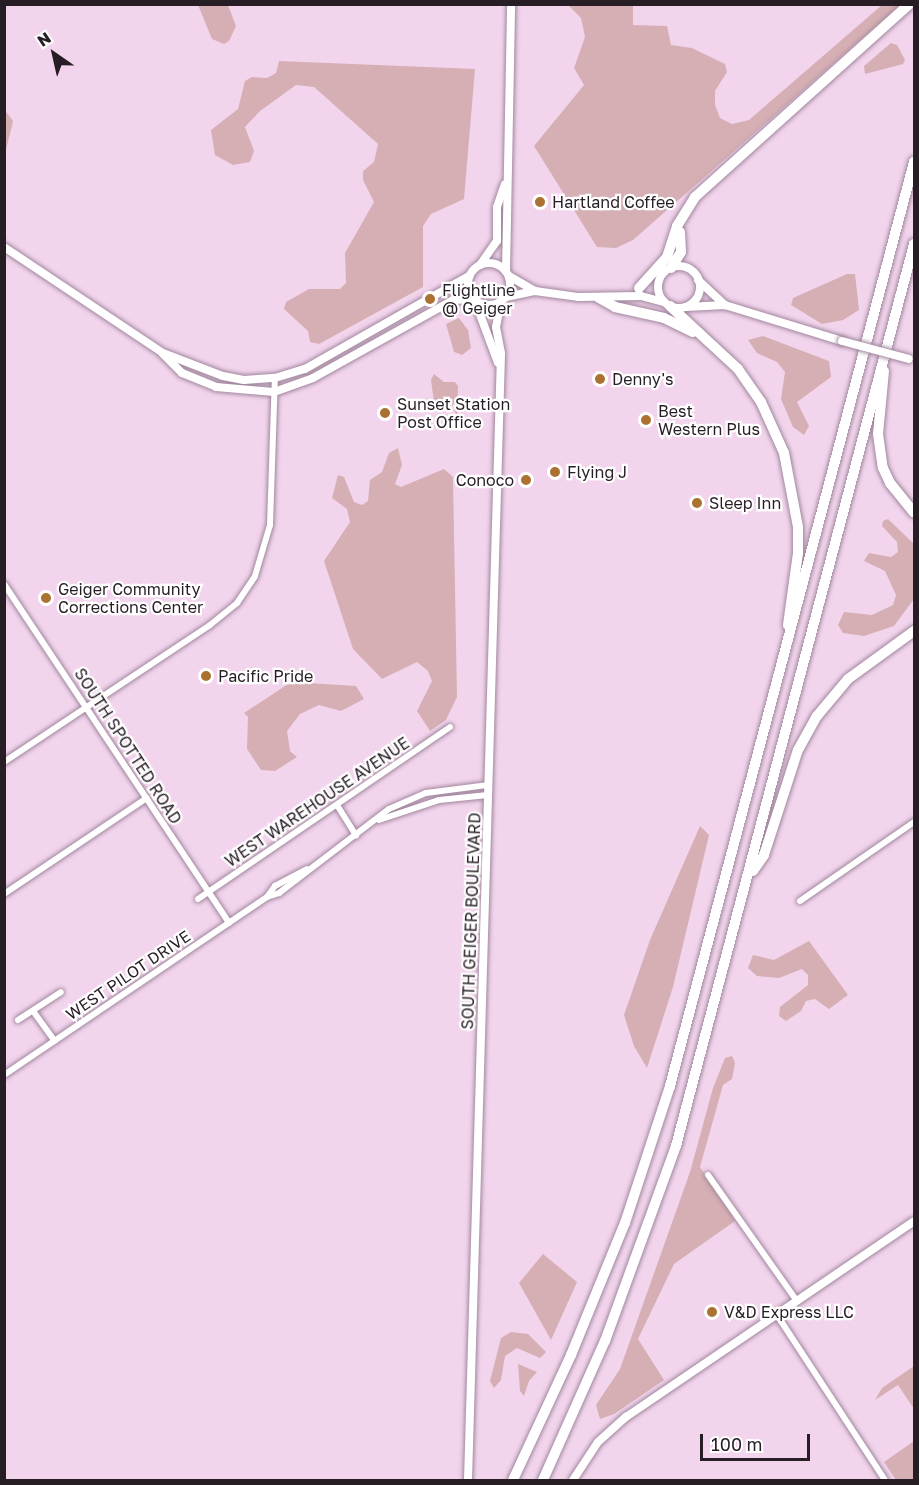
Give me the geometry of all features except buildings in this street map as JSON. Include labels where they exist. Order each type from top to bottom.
[{"type":"highway","points":[[639,288],[668,257],[682,217],[695,197],[909,4]]},
{"type":"highway","points":[[513,1480],[571,1355],[625,1222],[670,1086],[915,162]]},
{"type":"highway","points":[[671,268],[681,252],[682,217]]},
{"type":"highway","points":[[543,1480],[605,1341],[662,1188],[699,1066],[915,244]]},
{"type":"highway","points":[[599,298],[615,307],[677,323],[709,340]]},
{"type":"highway","points":[[667,304],[709,340],[738,369],[761,402],[791,477],[798,553],[788,611],[787,643]]},
{"type":"highway","points":[[883,362],[885,383],[878,434],[883,468],[895,491],[915,513]]},
{"type":"highway","points":[[748,879],[764,855],[798,750],[817,716],[848,679],[915,631]]},
{"type":"main road","points":[[4,247],[163,353],[183,373],[216,387],[274,392],[314,378],[453,300],[475,300],[488,306],[534,291],[599,298],[641,296],[684,307],[724,306],[912,360]]},
{"type":"main road","points":[[163,353],[223,376],[274,378],[327,359],[469,276],[480,265],[492,263],[534,291]]},
{"type":"main road","points":[[611,298],[639,288],[671,268],[684,267],[724,306]]},
{"type":"main road","points":[[503,300],[508,274]]},
{"type":"main road","points":[[469,276],[468,290],[475,300]]},
{"type":"main road","points":[[661,276],[658,289],[667,304]]},
{"type":"main road","points":[[684,307],[695,299],[698,280]]},
{"type":"street","points":[[508,274],[505,184],[511,4]]},
{"type":"street","points":[[480,265],[497,241],[497,207],[505,184]]},
{"type":"street","name":"SOUTH GEIGER BOULEVARD","points":[[475,300],[498,363]]},
{"type":"street","name":"SOUTH GEIGER BOULEVARD","points":[[468,1480],[498,363],[501,353],[496,327],[503,300]]},
{"type":"street","points":[[4,762],[210,625],[237,603],[255,576],[270,525],[274,378]]},
{"type":"street","name":"SOUTH SPOTTED ROAD","points":[[4,584],[230,923]]},
{"type":"street","name":"WEST WAREHOUSE AVENUE","points":[[198,899],[450,727]]},
{"type":"street","name":"WEST PILOT DRIVE","points":[[4,1076],[267,897],[279,893],[308,868],[379,820],[389,809],[426,793],[488,785]]},
{"type":"street","name":"WEST PILOT DRIVE","points":[[379,820],[439,800],[488,795]]},
{"type":"street","points":[[4,894],[147,798]]},
{"type":"street","points":[[337,805],[356,835]]},
{"type":"street","points":[[800,901],[915,822]]},
{"type":"street","points":[[18,1020],[61,992]]},
{"type":"street","points":[[33,1011],[55,1041]]},
{"type":"street","points":[[708,1175],[796,1301]]},
{"type":"street","points":[[573,1480],[598,1442],[626,1417],[915,1221]]},
{"type":"street","points":[[777,1315],[885,1480]]},
{"type":"shaded area","points":[[198,5],[228,5],[236,26],[229,41],[224,44],[212,39]]},
{"type":"shaded area","points":[[524,5],[633,5],[633,25],[667,26],[671,45],[692,48],[725,64],[727,72],[715,91],[715,105],[720,118],[732,124],[749,120],[882,5],[900,5],[633,240],[616,248],[597,247],[534,146],[584,85],[574,68],[585,37],[581,18],[569,6]]},
{"type":"shaded area","points":[[891,43],[897,45],[905,60],[903,64],[865,74],[864,66]]},
{"type":"shaded area","points":[[279,61],[475,69],[464,199],[431,214],[423,226],[423,287],[319,344],[310,342],[308,331],[284,309],[286,302],[309,289],[340,289],[346,283],[345,253],[374,202],[363,180],[363,171],[374,162],[378,144],[314,87],[296,85],[260,111],[245,127],[254,151],[250,162],[233,165],[215,155],[211,130],[238,109],[245,81],[252,77],[267,78],[276,73]]},
{"type":"shaded area","points":[[4,109],[13,121],[5,154],[4,154]]},
{"type":"shaded area","points":[[847,274],[855,274],[859,310],[843,320],[822,324],[791,305],[793,298]]},
{"type":"shaded area","points":[[459,318],[468,330],[471,348],[462,355],[454,352],[446,324]]},
{"type":"shaded area","points":[[763,336],[829,361],[831,377],[797,402],[809,426],[804,435],[793,427],[781,399],[785,372],[777,362],[757,353],[748,340]]},
{"type":"shaded area","points":[[434,374],[444,382],[455,382],[458,386],[457,417],[450,399],[443,396],[443,409],[438,411],[434,402],[431,380]]},
{"type":"shaded area","points":[[398,448],[402,465],[395,484],[401,487],[444,469],[453,477],[457,697],[446,720],[430,731],[417,711],[432,681],[428,671],[417,662],[382,679],[353,649],[324,561],[350,522],[347,509],[332,498],[338,475],[344,477],[354,502],[362,505],[368,501],[370,480],[382,472],[389,453]]},
{"type":"shaded area","points":[[888,519],[914,544],[914,599],[894,626],[864,636],[843,633],[838,625],[844,612],[872,615],[893,605],[896,595],[885,571],[864,561],[869,553],[891,557],[898,552],[897,542],[882,526],[883,521]]},
{"type":"shaded area","points":[[291,682],[356,686],[364,699],[341,711],[319,705],[300,714],[287,731],[290,751],[297,757],[275,771],[261,770],[247,749],[248,717],[244,713]]},
{"type":"shaded area","points":[[700,826],[709,835],[673,987],[647,1068],[634,1046],[624,1015],[650,940]]},
{"type":"shaded area","points":[[809,941],[848,995],[829,1009],[815,999],[806,1001],[801,1011],[786,1021],[779,1016],[780,1007],[808,985],[808,975],[802,969],[779,978],[757,976],[748,968],[753,955],[774,960]]},
{"type":"shaded area","points":[[732,1056],[735,1063],[732,1079],[723,1085],[700,1167],[735,1221],[674,1264],[638,1339],[664,1380],[614,1414],[600,1419],[596,1405],[620,1369],[690,1172],[713,1088],[725,1058]]},
{"type":"shaded area","points":[[543,1254],[577,1282],[551,1340],[519,1283]]},
{"type":"shaded area","points":[[511,1332],[528,1334],[546,1352],[540,1358],[517,1348],[505,1356],[501,1380],[494,1388],[490,1381],[501,1338]]},
{"type":"shaded area","points":[[518,1364],[537,1372],[529,1381],[524,1396],[520,1391]]},
{"type":"shaded area","points":[[914,1366],[914,1409],[898,1385],[875,1400],[882,1388]]},
{"type":"shaded area","points":[[914,1441],[914,1480],[896,1480],[884,1462]]},
{"type":"place","name":"Hartland Coffee","points":[[540,202]]},
{"type":"place","name":"Flightline @ Geiger","points":[[430,299]]},
{"type":"place","name":"Denny's","points":[[600,379]]},
{"type":"place","name":"Sunset Station Post Office","points":[[385,413]]},
{"type":"place","name":"Best Western Plus","points":[[646,420]]},
{"type":"place","name":"Flying J","points":[[555,472]]},
{"type":"place","name":"Conoco","points":[[526,480]]},
{"type":"place","name":"Sleep Inn","points":[[697,503]]},
{"type":"place","name":"Geiger Community Corrections Center","points":[[46,598]]},
{"type":"place","name":"Pacific Pride","points":[[206,676]]},
{"type":"place","name":"V&D Express LLC","points":[[712,1312]]}]
